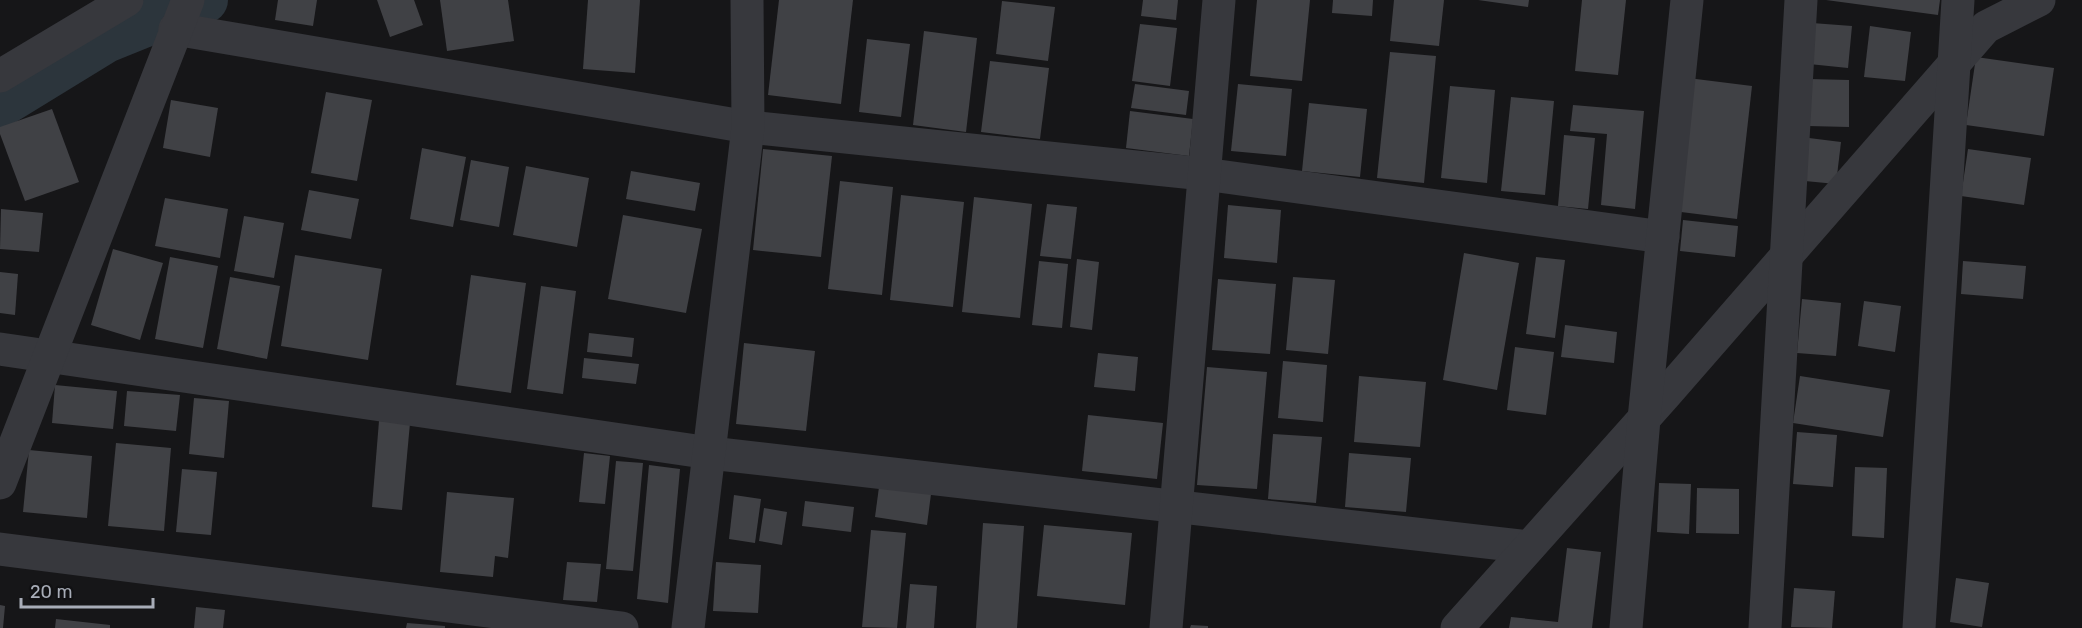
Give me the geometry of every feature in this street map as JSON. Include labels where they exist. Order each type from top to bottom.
[{"type":"street","points":[[0,76],[127,0]]},
{"type":"street","points":[[688,628],[748,127],[747,0]]},
{"type":"street","points":[[1166,628],[1219,0]]},
{"type":"street","points":[[1626,628],[1644,418],[1687,0]]},
{"type":"street","points":[[1766,628],[1789,254],[1801,0]]},
{"type":"street","points":[[1919,628],[1956,62],[1967,17],[2039,0]]},
{"type":"street","points":[[0,483],[179,19],[748,127],[1204,174],[1663,237]]},
{"type":"street","points":[[1457,628],[1956,62]]},
{"type":"street","points":[[0,349],[710,453],[1529,548]]},
{"type":"street","points":[[0,549],[622,628]]},
{"type":"building","points":[[278,0],[317,0],[313,26],[275,20]]},
{"type":"building","points":[[377,0],[414,0],[423,25],[390,37]]},
{"type":"building","points":[[440,0],[508,0],[514,41],[447,51]]},
{"type":"building","points":[[588,0],[640,0],[635,73],[583,69]]},
{"type":"building","points":[[779,0],[853,0],[841,104],[768,95]]},
{"type":"building","points":[[1143,0],[1178,0],[1176,20],[1141,16]]},
{"type":"building","points":[[1257,0],[1310,0],[1302,81],[1250,76]]},
{"type":"building","points":[[1333,0],[1373,0],[1372,16],[1332,13]]},
{"type":"building","points":[[1394,0],[1444,0],[1439,46],[1390,41]]},
{"type":"building","points":[[1478,0],[1529,0],[1528,7]]},
{"type":"building","points":[[1582,0],[1626,0],[1618,75],[1575,71]]},
{"type":"building","points":[[1826,0],[1940,0],[1938,15]]},
{"type":"building","points":[[1002,1],[1055,7],[1048,61],[996,54]]},
{"type":"building","points":[[1812,23],[1852,26],[1848,68],[1809,64]]},
{"type":"building","points":[[1140,24],[1177,28],[1170,86],[1132,81]]},
{"type":"building","points":[[1870,26],[1911,32],[1905,81],[1864,77]]},
{"type":"building","points":[[924,31],[977,38],[966,132],[913,125]]},
{"type":"building","points":[[867,39],[910,44],[901,117],[859,112]]},
{"type":"building","points":[[1390,52],[1436,56],[1424,183],[1377,178]]},
{"type":"building","points":[[1976,57],[2054,68],[2044,136],[1966,125]]},
{"type":"building","points":[[990,61],[1049,68],[1040,139],[981,132]]},
{"type":"building","points":[[1688,78],[1752,86],[1737,219],[1673,211]]},
{"type":"building","points":[[1809,79],[1849,80],[1849,127],[1808,126]]},
{"type":"building","points":[[1135,84],[1189,91],[1186,115],[1131,108]]},
{"type":"building","points":[[1238,84],[1292,89],[1286,156],[1231,151]]},
{"type":"building","points":[[1450,86],[1495,90],[1487,183],[1441,178]]},
{"type":"building","points":[[326,92],[372,100],[357,181],[311,173]]},
{"type":"building","points":[[1511,97],[1554,101],[1545,195],[1501,191]]},
{"type":"building","points":[[171,100],[218,108],[210,157],[163,148]]},
{"type":"building","points":[[1309,103],[1367,109],[1360,177],[1302,171]]},
{"type":"building","points":[[1573,105],[1644,111],[1635,209],[1601,205],[1607,134],[1570,131]]},
{"type":"building","points":[[52,109],[79,182],[25,201],[0,134],[0,127]]},
{"type":"building","points":[[1130,111],[1193,119],[1189,156],[1126,148]]},
{"type":"building","points":[[1564,135],[1595,138],[1588,209],[1558,206]]},
{"type":"building","points":[[1809,138],[1841,142],[1836,184],[1805,181]]},
{"type":"building","points":[[422,148],[466,157],[453,227],[410,219]]},
{"type":"building","points":[[763,149],[832,156],[821,257],[753,250]]},
{"type":"building","points":[[1968,149],[2031,158],[2024,205],[1961,196]]},
{"type":"building","points":[[471,160],[509,167],[499,227],[460,220]]},
{"type":"building","points":[[526,166],[589,178],[577,247],[513,235]]},
{"type":"building","points":[[631,171],[700,183],[695,211],[626,199]]},
{"type":"building","points":[[840,181],[893,187],[882,295],[828,289]]},
{"type":"building","points":[[309,190],[359,199],[351,239],[301,230]]},
{"type":"building","points":[[901,195],[964,202],[953,307],[890,300]]},
{"type":"building","points":[[974,197],[1032,204],[1020,318],[962,312]]},
{"type":"building","points":[[165,198],[228,209],[220,258],[155,246]]},
{"type":"building","points":[[1047,204],[1077,207],[1071,259],[1040,256]]},
{"type":"building","points":[[1228,205],[1281,210],[1277,263],[1224,258]]},
{"type":"building","points":[[1,209],[43,213],[39,252],[0,249]]},
{"type":"building","points":[[623,215],[702,229],[686,313],[608,299]]},
{"type":"building","points":[[244,216],[284,223],[274,278],[234,271]]},
{"type":"building","points":[[1683,220],[1738,226],[1735,257],[1680,251]]},
{"type":"building","points":[[113,249],[163,263],[140,340],[91,325]]},
{"type":"building","points":[[1464,253],[1519,263],[1497,390],[1443,380]]},
{"type":"building","points":[[295,255],[382,269],[368,360],[281,346]]},
{"type":"building","points":[[170,257],[218,266],[203,348],[155,339]]},
{"type":"building","points":[[1536,257],[1565,260],[1555,338],[1526,334]]},
{"type":"building","points":[[1077,259],[1099,262],[1092,330],[1070,327]]},
{"type":"building","points":[[1039,261],[1068,264],[1062,328],[1032,325]]},
{"type":"building","points":[[1963,261],[2026,266],[2023,299],[1961,294]]},
{"type":"building","points":[[0,272],[18,274],[15,315],[0,313]]},
{"type":"building","points":[[471,275],[526,283],[511,393],[456,385]]},
{"type":"building","points":[[230,277],[280,286],[267,359],[217,349]]},
{"type":"building","points":[[1293,277],[1335,280],[1328,354],[1286,350]]},
{"type":"building","points":[[1218,279],[1276,284],[1270,354],[1212,350]]},
{"type":"building","points":[[541,286],[576,291],[563,394],[527,389]]},
{"type":"building","points":[[1802,299],[1841,303],[1836,356],[1797,353]]},
{"type":"building","points":[[1864,301],[1901,306],[1895,352],[1858,346]]},
{"type":"building","points":[[1565,325],[1617,332],[1614,363],[1561,357]]},
{"type":"building","points":[[589,333],[634,338],[632,357],[587,352]]},
{"type":"building","points":[[744,343],[815,351],[806,431],[736,424]]},
{"type":"building","points":[[1515,347],[1554,352],[1546,415],[1507,410]]},
{"type":"building","points":[[1098,353],[1138,357],[1135,391],[1094,387]]},
{"type":"building","points":[[584,358],[639,364],[636,384],[582,378]]},
{"type":"building","points":[[1283,361],[1327,365],[1323,422],[1278,418]]},
{"type":"building","points":[[1207,367],[1267,372],[1257,489],[1197,485]]},
{"type":"building","points":[[1359,376],[1426,382],[1420,447],[1354,442]]},
{"type":"building","points":[[1800,376],[1890,390],[1883,437],[1793,423]]},
{"type":"building","points":[[55,385],[117,391],[113,429],[52,423]]},
{"type":"building","points":[[127,391],[180,395],[176,431],[124,426]]},
{"type":"building","points":[[194,398],[229,401],[224,458],[189,454]]},
{"type":"building","points":[[1088,415],[1163,423],[1157,479],[1082,471]]},
{"type":"building","points":[[379,421],[410,423],[402,510],[372,507]]},
{"type":"building","points":[[1797,432],[1837,435],[1833,487],[1793,484]]},
{"type":"building","points":[[1273,434],[1322,437],[1316,503],[1268,499]]},
{"type":"building","points":[[116,443],[171,448],[164,531],[108,526]]},
{"type":"building","points":[[29,450],[92,456],[87,518],[23,512]]},
{"type":"building","points":[[584,453],[610,456],[605,504],[579,502]]},
{"type":"building","points":[[1349,453],[1411,458],[1406,512],[1345,507]]},
{"type":"building","points":[[616,461],[643,463],[633,571],[606,569]]},
{"type":"building","points":[[649,465],[680,469],[668,603],[637,599]]},
{"type":"building","points":[[1855,467],[1887,468],[1884,538],[1852,536]]},
{"type":"building","points":[[182,469],[217,472],[211,535],[176,532]]},
{"type":"building","points":[[1659,483],[1691,484],[1689,534],[1657,532]]},
{"type":"building","points":[[879,487],[931,494],[927,525],[875,517]]},
{"type":"building","points":[[1697,488],[1739,489],[1739,534],[1696,533]]},
{"type":"building","points":[[447,492],[514,498],[508,558],[495,556],[493,577],[440,572]]},
{"type":"building","points":[[734,495],[761,499],[755,543],[729,539]]},
{"type":"building","points":[[805,501],[854,507],[851,532],[802,526]]},
{"type":"building","points":[[764,508],[787,512],[782,545],[759,541]]},
{"type":"building","points":[[983,523],[1024,526],[1017,628],[976,628]]},
{"type":"building","points":[[1044,525],[1132,533],[1125,605],[1037,596]]},
{"type":"building","points":[[871,530],[906,533],[897,628],[862,627]]},
{"type":"building","points":[[1567,548],[1601,552],[1592,628],[1509,628],[1511,617],[1558,622]]},
{"type":"building","points":[[567,562],[601,564],[597,602],[563,600]]},
{"type":"building","points":[[716,562],[761,565],[758,613],[713,611]]},
{"type":"building","points":[[1956,578],[1989,583],[1982,627],[1950,622]]},
{"type":"building","points":[[910,584],[937,586],[934,628],[906,628]]},
{"type":"building","points":[[1794,588],[1835,591],[1832,628],[1791,627]]},
{"type":"building","points":[[0,605],[5,606],[3,628],[0,628]]},
{"type":"building","points":[[196,607],[225,610],[223,628],[194,628]]},
{"type":"building","points":[[56,619],[110,625],[110,628],[55,628]]},
{"type":"building","points":[[407,623],[445,626],[445,628],[406,628]]},
{"type":"building","points":[[1191,625],[1208,626],[1208,628],[1190,628]]},
{"type":"waterway","points":[[0,105],[106,40],[205,0]]}]
